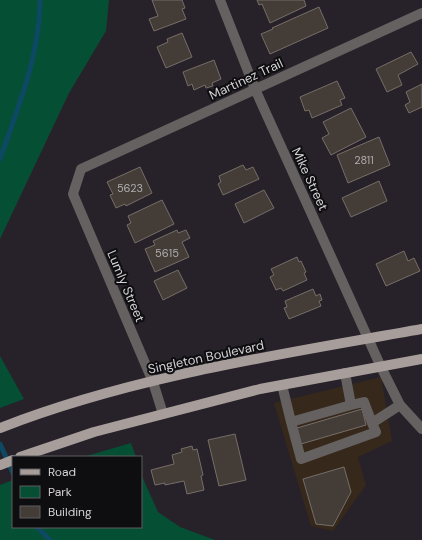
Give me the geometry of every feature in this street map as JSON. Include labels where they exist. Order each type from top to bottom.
[{"type":"main road","name":"Singleton Boulevard","points":[[0,428],[22,420],[153,382],[370,338],[422,329]]},
{"type":"main road","points":[[23,456],[94,432],[282,385],[422,359]]},
{"type":"main road","points":[[0,465],[12,460]]},
{"type":"street","name":"Mike Street","points":[[220,0],[255,89],[382,367],[400,405],[422,428]]},
{"type":"street","name":"Martinez Trail","points":[[81,169],[422,13]]},
{"type":"street","name":"Lumly Street","points":[[81,169],[73,194],[153,382],[164,414]]},
{"type":"street","points":[[345,374],[351,405]]},
{"type":"street","points":[[282,385],[291,422],[301,459],[376,432],[364,402],[291,422]]},
{"type":"street","points":[[372,423],[400,405]]},
{"type":"shaded area","points":[[381,377],[392,441],[358,457],[366,485],[333,531],[311,526],[274,403]]},
{"type":"green space","points":[[0,0],[109,0],[106,31],[69,93],[0,239]]},
{"type":"green space","points":[[0,356],[24,399],[0,408]]},
{"type":"green space","points":[[131,443],[136,456],[86,456]]},
{"type":"green space","points":[[142,476],[158,512],[180,527],[215,540],[0,540],[0,485],[12,480],[12,528],[142,528]]},
{"type":"building","points":[[152,0],[182,0],[185,8],[182,9],[186,19],[154,31],[149,19],[158,16]]},
{"type":"building","points":[[257,0],[304,0],[306,6],[270,23],[262,4],[259,5]]},
{"type":"building","points":[[319,7],[328,28],[270,54],[261,34]]},
{"type":"building","points":[[182,33],[192,57],[166,68],[157,47],[168,42],[167,39]]},
{"type":"building","points":[[411,52],[418,64],[398,75],[402,85],[387,92],[376,69]]},
{"type":"building","points":[[214,60],[221,79],[212,83],[213,86],[206,88],[205,85],[194,90],[192,84],[188,86],[183,72]]},
{"type":"building","points":[[337,81],[345,98],[340,100],[342,105],[312,118],[309,110],[305,111],[300,97]]},
{"type":"building","points":[[422,84],[422,107],[409,113],[405,105],[410,102],[406,92]]},
{"type":"building","points":[[351,108],[366,137],[331,155],[322,138],[329,134],[323,122]]},
{"type":"building","points":[[379,137],[390,165],[348,183],[337,155]]},
{"type":"building","points":[[243,165],[246,170],[253,167],[259,179],[223,195],[218,184],[221,182],[219,176]]},
{"type":"building","points":[[140,167],[152,193],[126,206],[125,204],[116,208],[110,195],[113,194],[107,182]]},
{"type":"building","points":[[379,181],[387,201],[351,217],[342,198]]},
{"type":"building","points":[[264,190],[274,208],[244,223],[235,204]]},
{"type":"building","points":[[162,200],[174,224],[135,243],[127,225],[131,223],[128,216]]},
{"type":"building","points":[[177,230],[178,233],[186,230],[190,238],[182,242],[189,257],[155,272],[145,249],[155,245],[153,241]]},
{"type":"building","points":[[404,251],[408,261],[414,258],[420,271],[386,286],[376,264]]},
{"type":"building","points":[[297,257],[299,262],[301,261],[306,272],[304,273],[307,280],[283,291],[281,288],[276,290],[270,277],[274,275],[271,269]]},
{"type":"building","points":[[178,270],[187,288],[163,300],[154,281]]},
{"type":"building","points":[[313,289],[316,296],[320,294],[322,300],[319,301],[321,306],[289,319],[284,308],[287,307],[285,301]]},
{"type":"building","points":[[362,409],[366,425],[301,444],[297,428]]},
{"type":"building","points":[[235,434],[246,480],[219,486],[208,440]]},
{"type":"building","points":[[192,446],[193,450],[197,449],[203,475],[201,476],[204,490],[187,494],[184,481],[165,485],[165,483],[155,485],[151,470],[174,464],[172,455],[182,452],[181,449]]},
{"type":"building","points":[[344,467],[351,492],[333,526],[316,524],[303,479]]},
{"type":"waterway","points":[[0,159],[27,81],[36,41],[40,0]]},
{"type":"waterway","points":[[0,444],[12,471]]},
{"type":"waterway","points":[[38,528],[50,540]]}]
